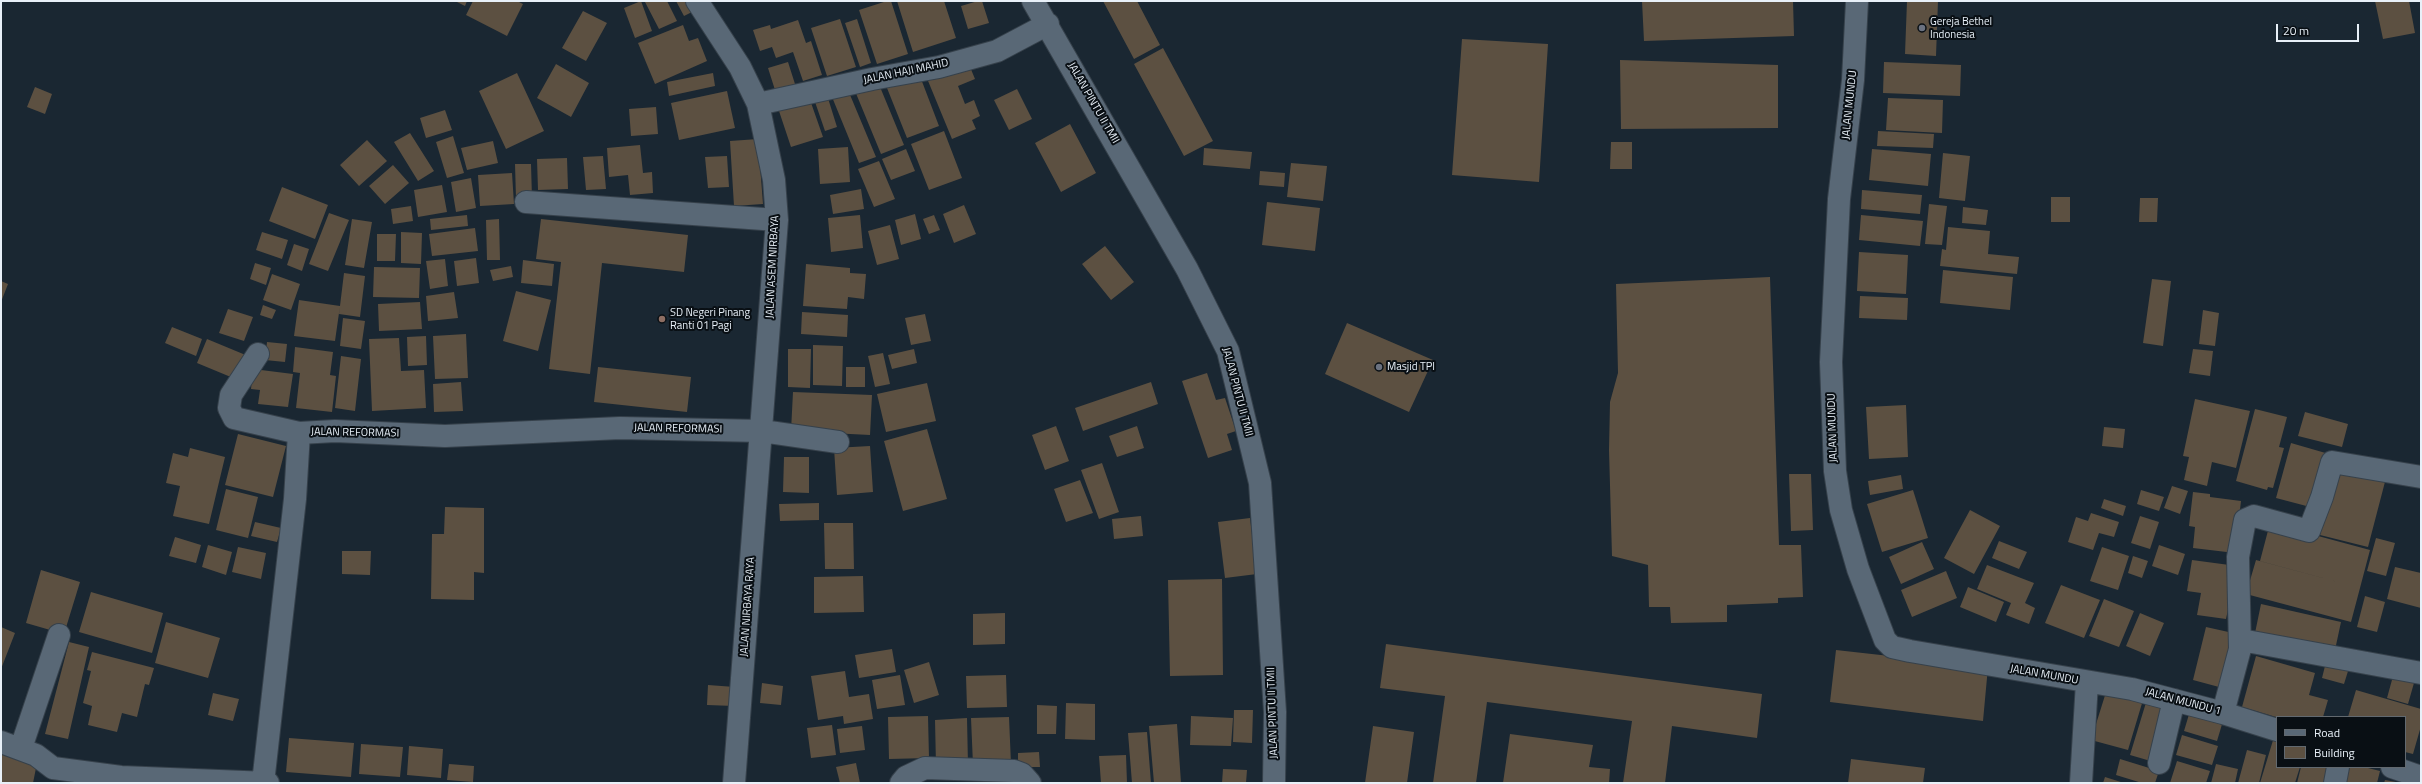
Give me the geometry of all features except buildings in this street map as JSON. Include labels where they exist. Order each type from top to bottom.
[{"type":"street","name":"JALAN ASEM NIRBAYA","points":[[697,1],[740,67],[758,104],[774,180],[777,220],[762,431]]},
{"type":"street","name":"JALAN PINTU II TMII","points":[[1033,1],[1048,24],[1188,269],[1228,351],[1260,484],[1274,712],[1274,783]]},
{"type":"street","name":"JALAN MUNDU","points":[[1857,1],[1853,80],[1839,199],[1830,362],[1835,471],[1841,510],[1858,569],[1885,640],[1892,647],[2087,682]]},
{"type":"street","name":"JALAN HAJI MAHID","points":[[758,104],[968,59],[997,51],[1048,24]]},
{"type":"street","points":[[526,202],[777,220]]},
{"type":"street","points":[[258,354],[231,395],[229,408],[234,418],[299,433]]},
{"type":"street","name":"JALAN REFORMASI","points":[[263,783],[295,499],[299,433],[335,431],[445,436],[620,428],[762,431],[838,442]]},
{"type":"street","name":"JALAN NIRBAYA RAYA","points":[[734,783],[762,431]]},
{"type":"street","points":[[2223,713],[2241,640],[2237,603],[2238,558],[2245,520],[2254,516],[2309,531],[2322,497],[2332,462],[2421,477]]},
{"type":"street","points":[[59,635],[11,745],[36,754],[53,776],[121,777],[268,783]]},
{"type":"street","points":[[2241,640],[2421,673]]},
{"type":"street","name":"JALAN MUNDU 1","points":[[2087,682],[2132,689],[2223,713],[2276,730]]},
{"type":"street","points":[[2081,783],[2087,682]]},
{"type":"street","points":[[2159,763],[2174,700]]},
{"type":"street","points":[[901,783],[906,777],[925,768],[1014,771],[1022,774],[1030,783]]},
{"type":"street","points":[[2335,783],[2338,768]]},
{"type":"street","points":[[2395,768],[2421,776]]},
{"type":"place","name":"Gereja Bethel Indonesia","points":[[1922,28]]},
{"type":"place","name":"SD Negeri Pinang Ranti 01 Pagi","points":[[662,319]]},
{"type":"place","name":"Masjid TPI","points":[[1379,367]]}]
